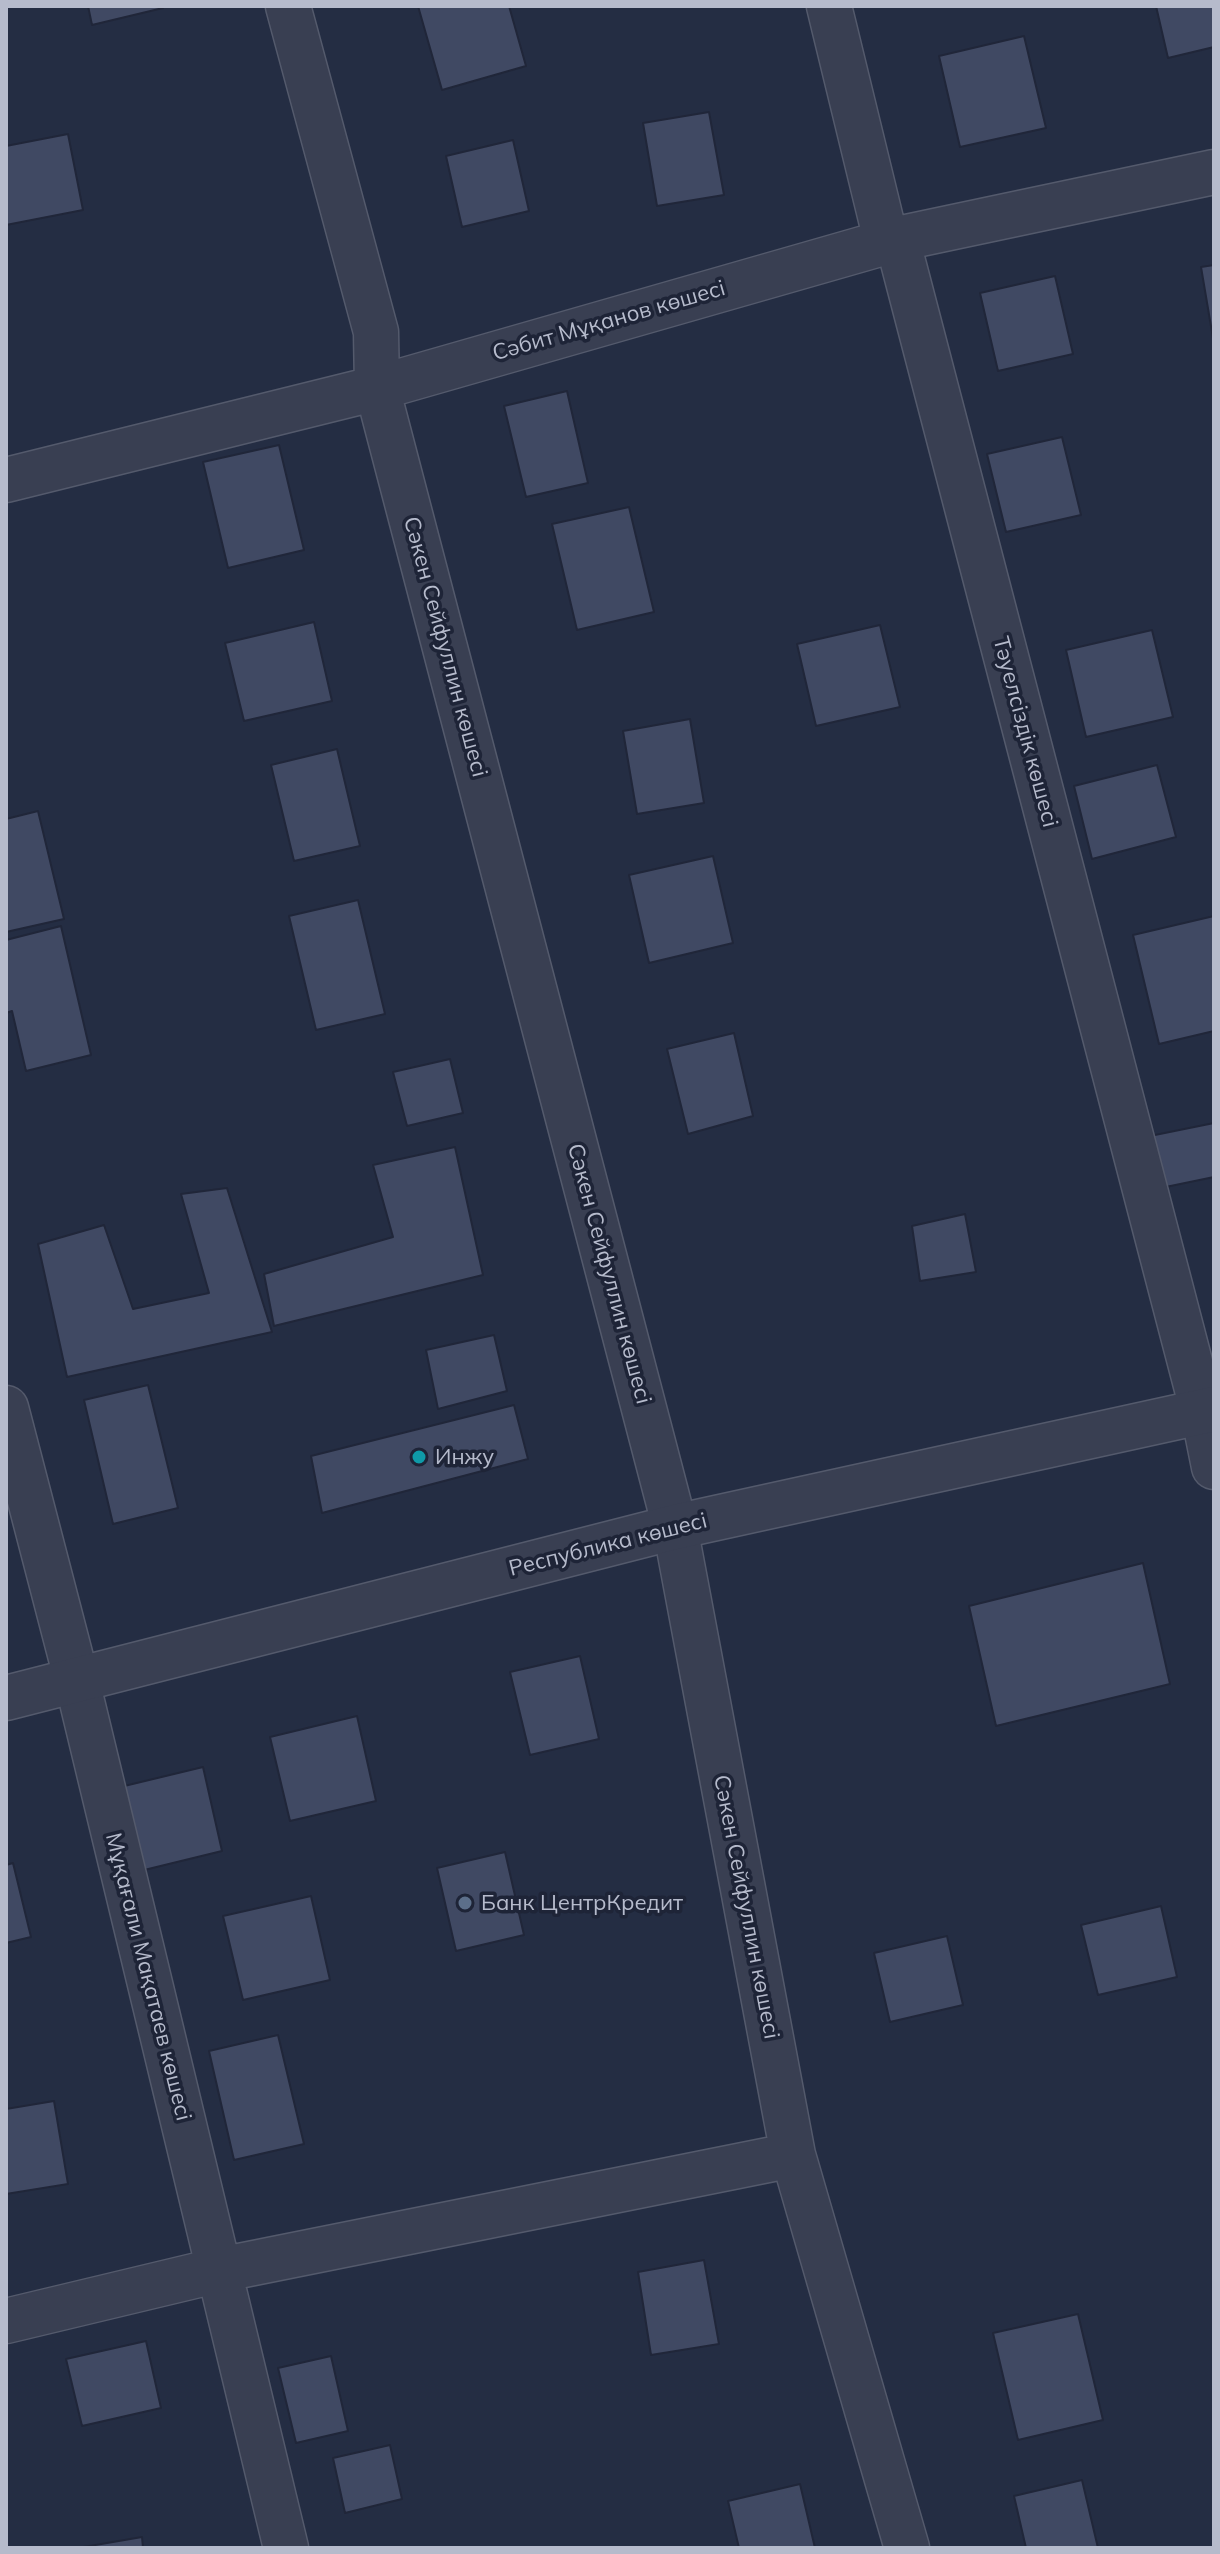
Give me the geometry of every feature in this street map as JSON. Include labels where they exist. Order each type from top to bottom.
[{"type":"street","name":"Сәкен Сейфуллин көшесі","points":[[288,6],[376,332],[377,388],[675,1527],[793,2155],[907,2548]]},
{"type":"street","name":"Тәуелсіздік көшесі","points":[[829,6],[885,236],[897,239],[1208,1411],[1214,1467]]},
{"type":"street","name":"Сәбит Мұқанов көшесі","points":[[6,480],[377,388],[897,239],[1214,172]]},
{"type":"street","name":"Мұқағали Мақатаев көшесі","points":[[6,1408],[77,1681],[286,2548]]},
{"type":"street","name":"Республика көшесі","points":[[6,1698],[675,1527],[1208,1411]]},
{"type":"street","points":[[6,2321],[219,2270],[793,2155]]},
{"type":"building","points":[[88,6],[162,6],[163,8],[92,25]]},
{"type":"building","points":[[418,6],[509,6],[526,66],[442,90]]},
{"type":"building","points":[[1156,6],[1214,6],[1214,47],[1168,58]]},
{"type":"building","points":[[1024,36],[1046,128],[960,147],[939,56]]},
{"type":"building","points":[[709,112],[724,195],[657,206],[643,123]]},
{"type":"building","points":[[68,134],[83,210],[6,225],[6,146]]},
{"type":"building","points":[[513,140],[529,211],[462,227],[446,156]]},
{"type":"building","points":[[1214,265],[1214,344],[1201,267]]},
{"type":"building","points":[[1055,276],[1073,354],[998,371],[980,293]]},
{"type":"building","points":[[567,391],[588,483],[526,497],[504,406]]},
{"type":"building","points":[[1062,437],[1081,515],[1006,532],[987,454]]},
{"type":"building","points":[[279,445],[304,550],[228,568],[203,462]]},
{"type":"building","points":[[629,507],[654,612],[577,630],[552,524]]},
{"type":"building","points":[[314,622],[332,701],[244,721],[225,643]]},
{"type":"building","points":[[880,625],[900,707],[816,726],[797,644]]},
{"type":"building","points":[[1152,630],[1173,717],[1086,737],[1066,650]]},
{"type":"building","points":[[690,719],[704,803],[637,814],[623,731]]},
{"type":"building","points":[[337,749],[360,846],[294,861],[271,765]]},
{"type":"building","points":[[1157,765],[1176,837],[1092,859],[1074,786]]},
{"type":"building","points":[[38,811],[64,919],[6,932],[6,819]]},
{"type":"building","points":[[713,856],[733,943],[649,963],[629,875]]},
{"type":"building","points":[[358,900],[385,1014],[316,1030],[289,916]]},
{"type":"building","points":[[1214,916],[1214,1031],[1159,1044],[1133,935]]},
{"type":"building","points":[[61,926],[91,1055],[26,1071],[12,1011],[6,1013],[6,940]]},
{"type":"building","points":[[734,1033],[753,1116],[688,1134],[667,1049]]},
{"type":"building","points":[[450,1059],[463,1113],[407,1126],[393,1072]]},
{"type":"building","points":[[1214,1123],[1214,1177],[1156,1189],[1145,1137]]},
{"type":"building","points":[[455,1147],[483,1275],[274,1326],[264,1274],[393,1237],[373,1165]]},
{"type":"building","points":[[227,1188],[272,1332],[67,1377],[38,1244],[104,1225],[133,1309],[209,1293],[181,1194]]},
{"type":"building","points":[[965,1214],[976,1272],[920,1281],[912,1226]]},
{"type":"building","points":[[494,1335],[507,1391],[438,1409],[426,1350]]},
{"type":"building","points":[[148,1385],[178,1508],[113,1524],[84,1400]]},
{"type":"building","name":"Инжу","points":[[514,1405],[528,1459],[322,1513],[311,1456]]},
{"type":"building","points":[[1143,1563],[1170,1684],[996,1726],[969,1606]]},
{"type":"building","points":[[580,1656],[599,1739],[530,1755],[510,1672]]},
{"type":"building","points":[[357,1716],[376,1801],[290,1821],[270,1737]]},
{"type":"building","points":[[203,1767],[222,1851],[136,1872],[116,1788]]},
{"type":"building","points":[[505,1852],[524,1935],[456,1951],[437,1868]]},
{"type":"building","points":[[13,1863],[31,1937],[6,1943],[6,1865]]},
{"type":"building","points":[[311,1896],[330,1980],[243,2000],[223,1916]]},
{"type":"building","points":[[1161,1906],[1177,1977],[1098,1995],[1081,1925]]},
{"type":"building","points":[[947,1936],[963,2005],[890,2022],[874,1953]]},
{"type":"building","points":[[278,2035],[304,2144],[234,2160],[209,2051]]},
{"type":"building","points":[[54,2101],[68,2184],[6,2194],[6,2109]]},
{"type":"building","points":[[704,2260],[719,2344],[651,2355],[638,2272]]},
{"type":"building","points":[[1078,2314],[1103,2420],[1018,2440],[993,2333]]},
{"type":"building","points":[[146,2341],[161,2408],[82,2426],[66,2359]]},
{"type":"building","points":[[331,2356],[348,2431],[296,2443],[278,2368]]},
{"type":"building","points":[[390,2445],[402,2499],[345,2513],[333,2458]]},
{"type":"building","points":[[1082,2480],[1098,2548],[1026,2548],[1014,2496]]},
{"type":"building","points":[[800,2484],[815,2548],[739,2548],[728,2501]]},
{"type":"building","points":[[142,2537],[143,2548],[78,2548]]},
{"type":"place","name":"Инжу","points":[[419,1457]]},
{"type":"place","name":"Банк ЦентрКредит","points":[[465,1903]]}]
